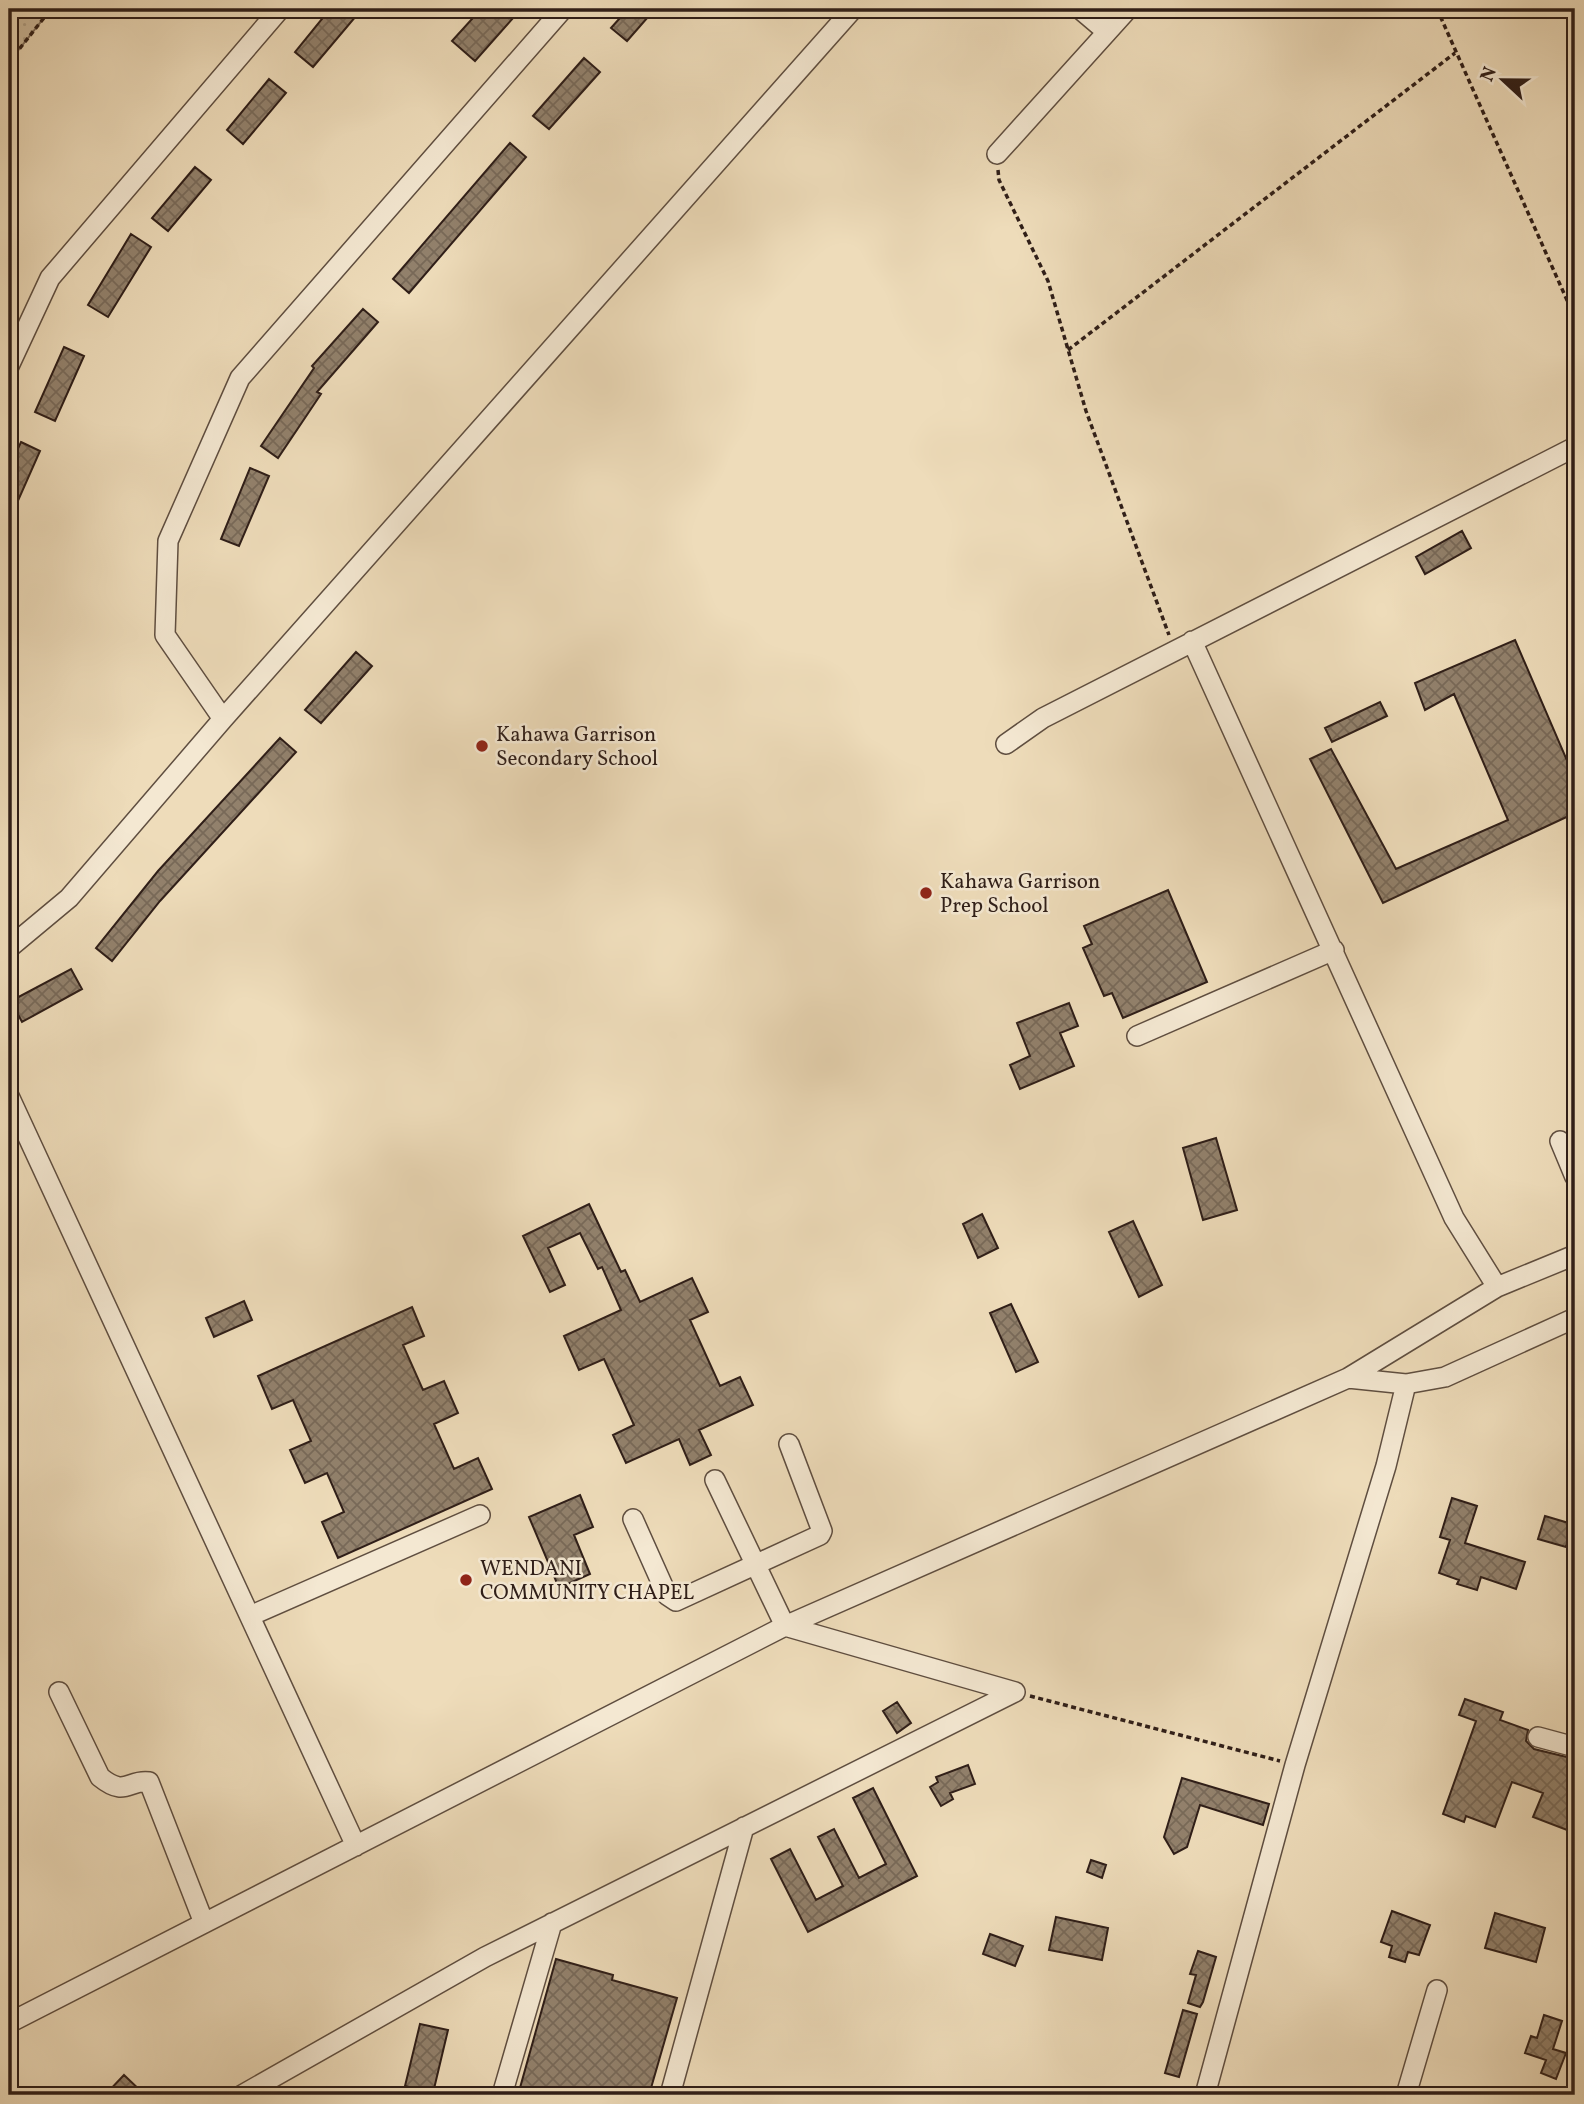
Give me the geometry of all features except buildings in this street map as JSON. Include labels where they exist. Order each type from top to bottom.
[{"type":"street","points":[[9,366],[50,278],[280,9]]},
{"type":"street","points":[[223,719],[165,635],[168,541],[240,378],[563,9]]},
{"type":"street","points":[[9,948],[69,898],[223,719],[853,9]]},
{"type":"street","points":[[1080,9],[1106,31]]},
{"type":"street","points":[[998,154],[1128,9]]},
{"type":"street","points":[[1006,744],[1044,718],[1575,447]]},
{"type":"street","points":[[1184,645],[1334,950],[1454,1218],[1497,1287]]},
{"type":"street","points":[[1137,1036],[1334,950]]},
{"type":"street","points":[[9,1096],[356,1846]]},
{"type":"street","points":[[1560,1141],[1575,1177]]},
{"type":"street","points":[[9,2024],[785,1626],[1348,1378],[1497,1287],[1575,1255]]},
{"type":"street","points":[[1348,1378],[1406,1384],[1445,1377],[1575,1318]]},
{"type":"street","points":[[1205,2095],[1295,1765],[1386,1465],[1406,1384]]},
{"type":"street","points":[[633,1519],[667,1595],[676,1601],[820,1535],[822,1531],[789,1444]]},
{"type":"street","points":[[715,1480],[785,1626],[1015,1692]]},
{"type":"street","points":[[250,1616],[480,1515]]},
{"type":"street","points":[[58,1692],[100,1777],[121,1787],[129,1787],[142,1781],[149,1782],[204,1923]]},
{"type":"street","points":[[242,2095],[485,1957],[1015,1692]]},
{"type":"street","points":[[1538,1737],[1575,1747]]},
{"type":"street","points":[[670,2095],[744,1827]]},
{"type":"street","points":[[502,2095],[552,1923]]},
{"type":"street","points":[[1406,2095],[1437,1990]]},
{"type":"path","points":[[9,62],[51,9]]},
{"type":"path","points":[[1437,9],[1575,318]]},
{"type":"path","points":[[1068,350],[1455,53]]},
{"type":"path","points":[[998,154],[999,180],[1048,281],[1086,411],[1184,645]]},
{"type":"path","points":[[1015,1692],[1295,1765]]},
{"type":"shaded area","points":[[9,9],[51,9],[9,62]]},
{"type":"place","name":"Kahawa Garrison Secondary School","points":[[482,746]]},
{"type":"place","name":"Kahawa Garrison Prep School","points":[[926,893]]},
{"type":"place","name":"WENDANI COMMUNITY CHAPEL","points":[[466,1580]]}]
